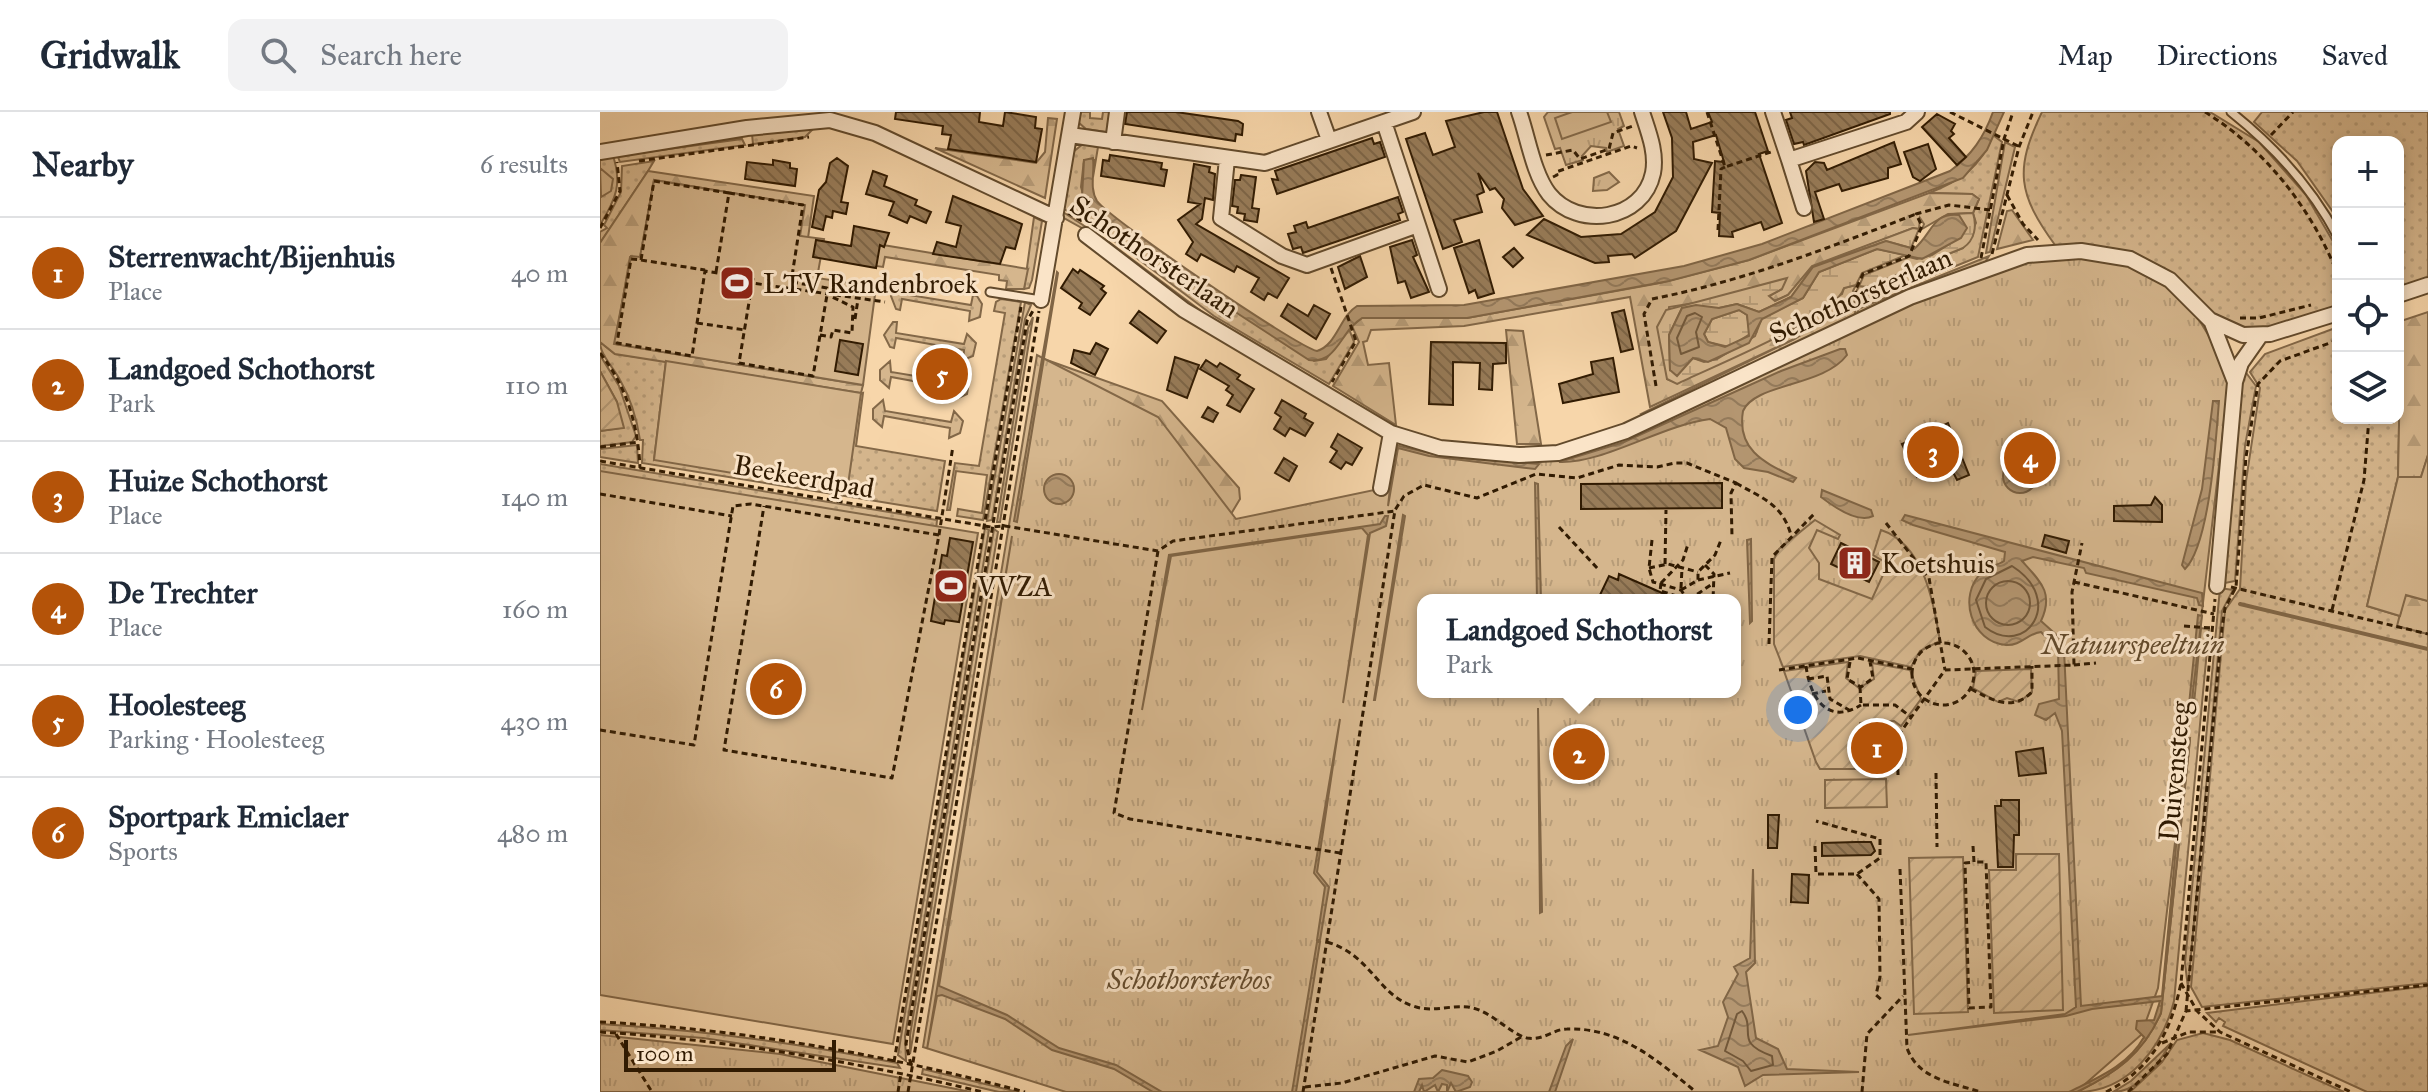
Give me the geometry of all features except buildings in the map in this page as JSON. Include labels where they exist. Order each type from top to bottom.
[{"type":"street","points":[[1033,298],[1056,218],[1073,113],[1056,112]]},
{"type":"street","points":[[1113,142],[1117,112]]},
{"type":"street","points":[[1319,112],[1329,140]]},
{"type":"street","points":[[1070,135],[1265,163],[1413,112]]},
{"type":"street","points":[[1519,112],[1542,181],[1555,201],[1568,210],[1593,217],[1606,216],[1635,203],[1643,194],[1653,171],[1652,144],[1644,117]]},
{"type":"street","points":[[1773,112],[1804,208]]},
{"type":"street","points":[[1787,154],[1906,122],[1917,112]]},
{"type":"street","name":"Schothorsterlaan","points":[[608,158],[747,128],[830,120],[875,133],[1056,218]]},
{"type":"street","points":[[1384,122],[1439,289]]},
{"type":"street","points":[[1227,159],[1221,218],[1282,256],[1307,265],[1418,225]]},
{"type":"street","name":"Schothorsterlaan","points":[[1086,235],[1184,310],[1325,395],[1391,433],[1457,450],[1519,455],[1570,451],[1626,431],[1984,262],[2027,255],[2107,253],[2142,263],[2170,280],[2210,320],[2234,333],[2260,336]]},
{"type":"street","points":[[2404,293],[2428,285]]},
{"type":"street","points":[[2217,586],[2235,382],[2241,363],[2260,336],[2332,315]]},
{"type":"street","points":[[2210,320],[2235,382]]},
{"type":"street","points":[[1381,488],[1391,433]]},
{"type":"lane","points":[[2231,112],[2266,140],[2311,190],[2332,227]]},
{"type":"lane","points":[[990,292],[1033,298]]},
{"type":"path","points":[[1707,112],[1725,167]]},
{"type":"path","points":[[1950,112],[2019,147]]},
{"type":"path","points":[[1984,262],[2002,138],[2013,112]]},
{"type":"path","points":[[1984,262],[2007,195],[2019,147],[2033,112]]},
{"type":"path","points":[[2205,112],[2254,151],[2284,182],[2314,223],[2332,262]]},
{"type":"path","points":[[2266,140],[2293,112]]},
{"type":"path","points":[[1534,158],[1565,149],[1573,150],[1580,159],[1597,156],[1609,149],[1613,133],[1644,117]]},
{"type":"path","points":[[632,162],[812,135]]},
{"type":"path","points":[[1542,181],[1557,175],[1556,172],[1597,156],[1631,146],[1632,149],[1652,144]]},
{"type":"path","points":[[1718,230],[1721,169],[1787,154]]},
{"type":"path","points":[[600,228],[620,191],[608,158]]},
{"type":"path","points":[[641,260],[654,181],[803,205],[790,289]]},
{"type":"path","points":[[716,272],[729,193]]},
{"type":"path","points":[[2007,195],[2023,224],[2054,252]]},
{"type":"path","points":[[1656,386],[1644,314],[1652,299],[1722,285],[1780,267],[1916,214],[1949,205],[1991,210]]},
{"type":"path","points":[[1861,306],[1855,291],[1863,274],[1909,256],[1921,224],[1916,214]]},
{"type":"path","points":[[1325,395],[1356,341],[1328,257]]},
{"type":"path","points":[[705,271],[692,356],[617,343],[631,259],[716,272],[753,279],[739,363],[813,376],[830,295],[827,288],[791,282]]},
{"type":"path","points":[[752,283],[885,302]]},
{"type":"path","points":[[830,295],[853,307],[855,319]]},
{"type":"path","points":[[820,335],[831,337],[833,330],[852,333],[858,298]]},
{"type":"path","points":[[894,1062],[1020,312],[1033,298]]},
{"type":"path","points":[[911,1065],[906,1044],[991,527],[1033,298]]},
{"type":"path","points":[[908,1092],[1002,529],[1033,298]]},
{"type":"path","points":[[2230,316],[2259,318],[2312,305]]},
{"type":"path","points":[[697,323],[745,330]]},
{"type":"path","points":[[2128,1092],[2153,1071],[2177,1036],[2186,1011],[2222,628],[2225,608],[2236,587],[2246,457],[2258,384],[2280,361],[2332,342]]},
{"type":"path","points":[[600,353],[620,383],[639,442],[640,468]]},
{"type":"path","points":[[2332,611],[2364,480],[2369,424]]},
{"type":"path","points":[[600,447],[639,442]]},
{"type":"path","points":[[764,506],[724,750],[892,778],[953,446]]},
{"type":"path","name":"Beekeerdpad","points":[[600,461],[1002,529],[1005,526],[1158,551]]},
{"type":"path","points":[[1696,1092],[1638,1046],[1579,1029],[1563,1029],[1547,1038],[1523,1036],[1468,1062],[1435,1056],[1342,1083],[1304,1090],[1395,510],[1404,496],[1424,485],[1477,498],[1536,474],[1577,478],[1619,465],[1657,467],[1687,463],[1755,490],[1778,508],[1791,536]]},
{"type":"path","points":[[1732,537],[1731,493],[1736,483]]},
{"type":"path","points":[[600,494],[732,516]]},
{"type":"path","points":[[600,730],[694,745],[733,506],[764,506],[939,535]]},
{"type":"path","points":[[1340,854],[1130,819],[1114,813],[1158,551],[1173,541],[1395,510]]},
{"type":"path","points":[[1665,564],[1666,510]]},
{"type":"path","points":[[1769,644],[1772,557],[1815,513]]},
{"type":"path","points":[[1886,523],[1929,578],[1945,670],[1897,737],[1898,775]]},
{"type":"path","points":[[1559,527],[1598,569]]},
{"type":"path","points":[[1652,540],[1649,568],[1653,582],[1681,590],[1698,580],[1730,573]]},
{"type":"path","points":[[1698,580],[1698,572],[1721,540]]},
{"type":"path","points":[[2072,665],[2074,582],[2082,543]]},
{"type":"path","points":[[1684,594],[1679,567],[1688,544]]},
{"type":"path","points":[[1649,568],[1665,564],[1698,572]]},
{"type":"path","points":[[1705,565],[1712,570],[1713,594]]},
{"type":"path","points":[[1669,594],[1660,591],[1661,583],[1679,567]]},
{"type":"path","points":[[2074,582],[2214,614]]},
{"type":"path","points":[[1697,594],[1712,584]]},
{"type":"path","points":[[2217,586],[2236,587],[2428,634]]},
{"type":"path","name":"Duivensteeg","points":[[2106,1092],[2135,1074],[2162,1043],[2174,1016],[2181,983],[2217,586]]},
{"type":"path","points":[[2184,626],[2212,628]]},
{"type":"path","points":[[1942,642],[1961,649],[1974,669],[1971,689],[1951,704],[1936,704],[1924,699],[1915,688],[1912,669],[1922,651],[1942,642]]},
{"type":"path","points":[[1779,670],[1863,658],[1912,669]]},
{"type":"path","points":[[1852,659],[1846,669],[1847,679],[1860,687],[1868,685],[1873,678],[1870,662]]},
{"type":"path","points":[[1945,670],[2096,663]]},
{"type":"path","points":[[1806,666],[1812,694],[1833,713],[1861,705],[1895,705],[1911,717]]},
{"type":"path","points":[[1971,689],[1998,703],[2018,703],[2032,692],[2032,666]]},
{"type":"path","points":[[1808,679],[1827,676],[1826,691],[1830,699],[1849,710]]},
{"type":"path","points":[[1860,687],[1861,705]]},
{"type":"path","points":[[1812,694],[1826,691]]},
{"type":"path","points":[[1821,705],[1830,699]]},
{"type":"path","points":[[1936,773],[1937,847]]},
{"type":"path","points":[[1815,846],[1816,874],[1857,874],[1880,858],[1880,839],[1816,821]]},
{"type":"path","points":[[1973,846],[1974,862]]},
{"type":"path","points":[[1974,862],[1986,862],[1991,1007],[1969,1008],[1965,863],[1974,862]]},
{"type":"path","points":[[1900,869],[1904,1037],[1918,1068],[1981,1092]]},
{"type":"path","points":[[1857,874],[1879,899],[1880,977],[1876,995],[1883,1001]]},
{"type":"path","points":[[1327,942],[1361,959],[1398,1000],[1427,1010],[1468,1007],[1503,1022],[1523,1036]]},
{"type":"path","points":[[2181,983],[2197,1011],[2220,1032],[2351,1092]]},
{"type":"path","points":[[2186,1011],[2428,985]]},
{"type":"path","points":[[1862,1092],[1867,1034],[1903,996]]},
{"type":"path","points":[[600,1022],[783,1041],[911,1065],[1025,1092]]},
{"type":"path","points":[[2162,1043],[2198,1031],[2220,1032]]},
{"type":"path","points":[[600,1032],[730,1043],[901,1073],[983,1092]]},
{"type":"path","points":[[615,1033],[652,1092]]},
{"type":"path","points":[[898,1092],[901,1073]]},
{"type":"green space","points":[[1079,112],[1090,112],[1090,118],[1102,119],[1103,112],[1114,112],[1111,128],[1106,132],[1086,129],[1078,122]]},
{"type":"green space","points":[[1548,112],[1619,112],[1624,126],[1618,129],[1624,146],[1607,152],[1606,148],[1591,146],[1582,156],[1583,160],[1566,165],[1560,148],[1555,149],[1544,117]]},
{"type":"green space","points":[[1572,112],[1607,112],[1611,122],[1562,139],[1555,118]]},
{"type":"green space","points":[[2042,112],[2210,112],[2259,142],[2306,195],[2332,240],[2332,310],[2278,327],[2243,329],[2223,321],[2176,279],[2148,262],[2103,249],[2055,245],[2033,211],[2024,181],[2024,166]]},
{"type":"green space","points":[[2262,112],[2428,112],[2428,279],[2404,287],[2404,136],[2332,136],[2332,211],[2297,161],[2254,122]]},
{"type":"green space","points":[[1048,118],[1057,119],[1045,198],[935,148],[1036,163],[1045,152]]},
{"type":"green space","points":[[815,127],[805,137],[753,144],[752,134]]},
{"type":"green space","points":[[739,133],[745,145],[620,162],[616,152]]},
{"type":"green space","points":[[1993,135],[2002,142],[1978,257],[1862,304],[1856,292],[1859,286],[1867,287],[1963,248],[1976,223],[1973,213],[1979,199],[1972,194],[1929,193],[1968,172],[1982,156]]},
{"type":"green space","points":[[2005,142],[2015,147],[1990,252],[1986,253]]},
{"type":"green space","points":[[1083,144],[1098,147],[1093,177],[1094,160],[1084,160],[1081,187],[1086,205],[1177,274],[1314,361],[1326,359],[1349,329],[1354,342],[1329,384],[1214,316],[1101,231],[1064,209],[1073,152]]},
{"type":"green space","points":[[612,153],[617,173],[616,190],[600,225],[600,160]]},
{"type":"green space","points":[[654,161],[600,243],[600,232],[607,228],[604,225],[621,192],[622,166]]},
{"type":"green space","points":[[600,168],[613,179],[611,191],[601,197]]},
{"type":"green space","points":[[648,171],[814,196],[808,238],[799,236],[804,205],[654,180],[640,258],[630,257],[615,344],[863,385],[861,393],[615,354],[600,342],[600,243]]},
{"type":"green space","points":[[1609,172],[1619,182],[1607,190],[1593,191],[1594,178]]},
{"type":"green space","name":"LTV Randenbroek","points":[[654,180],[805,205],[800,236],[824,239],[817,278],[876,287],[863,385],[614,344],[631,256],[640,257]]},
{"type":"green space","points":[[1929,193],[1972,194],[1979,199],[1973,213],[1948,214],[1922,229],[1924,224],[1920,218],[1919,229],[1913,228],[1812,267],[1788,295],[1774,301],[1769,296],[1782,289],[1669,307],[1667,379],[1677,383],[1842,294],[1844,288],[1856,285],[1853,291],[1857,300],[1794,339],[1650,407],[1630,297],[1464,326],[1371,330],[1367,341],[1363,342],[1368,365],[1389,363],[1396,425],[1333,386],[1359,342],[1352,326],[1362,318],[1467,318],[1660,283],[1749,260]]},
{"type":"green space","points":[[2012,210],[2033,240],[1997,249],[2007,211]]},
{"type":"green space","points":[[1063,212],[1109,242],[1205,314],[1395,428],[1197,314],[1089,232],[1064,218]]},
{"type":"green space","points":[[1973,213],[1974,232],[1963,248],[1867,287],[1859,286],[1864,275],[1909,257],[1917,259],[1932,255],[1954,241],[1959,216],[1953,214]]},
{"type":"green space","points":[[1034,217],[1042,221],[1032,280],[1029,288],[1024,289]]},
{"type":"green space","points":[[1913,228],[1919,229],[1911,248],[1886,241],[1813,267],[1791,297],[1759,312],[1737,304],[1719,308],[1682,308],[1669,335],[1670,370],[1683,368],[1693,358],[1704,362],[1717,359],[1755,336],[1762,318],[1803,298],[1819,272],[1877,249],[1906,255],[1862,273],[1856,285],[1844,288],[1836,300],[1796,327],[1677,384],[1667,379],[1657,327],[1666,310],[1787,278],[1782,289],[1769,296],[1775,301],[1788,295],[1812,266]]},
{"type":"green space","points":[[877,244],[1028,269],[1024,289],[1006,289],[1007,281],[999,280],[999,275],[885,257],[883,267],[876,266]]},
{"type":"green space","points":[[1989,256],[1984,264],[1857,318],[1858,309]]},
{"type":"green space","points":[[2068,257],[2118,261],[2158,278],[2188,306],[2212,342],[2229,380],[2158,988],[2141,1035],[2076,1092],[1066,1092],[923,1047],[1037,355],[1158,417],[1236,519],[1384,488],[1393,439],[1552,458],[1681,413],[1916,298],[2028,260]]},
{"type":"green space","points":[[899,283],[904,283],[903,294],[971,305],[973,295],[977,296],[982,304],[980,317],[969,321],[970,311],[902,299],[900,310],[896,309],[891,296]]},
{"type":"green space","points":[[1001,299],[1021,302],[983,520],[957,516],[958,509],[982,513],[987,475],[956,471],[950,510],[947,510],[955,463],[979,466],[1005,313],[994,311],[996,302]]},
{"type":"green space","points":[[1857,300],[1854,320],[1644,417],[1641,414],[1794,339]]},
{"type":"green space","points":[[1025,302],[1031,305],[1025,319],[992,520],[987,521]]},
{"type":"green space","points":[[1739,310],[1747,315],[1750,334],[1729,347],[1708,342],[1704,334],[1712,319]]},
{"type":"green space","points":[[2428,312],[2428,455],[2421,477],[2398,477],[2399,424],[2404,424],[2404,320]]},
{"type":"green space","points":[[1033,317],[1000,522],[997,522],[1028,328]]},
{"type":"green space","points":[[893,322],[897,322],[896,333],[964,344],[967,334],[976,343],[973,356],[963,360],[964,350],[896,338],[894,348],[890,347],[884,335]]},
{"type":"green space","points":[[2332,329],[2332,424],[2399,424],[2398,477],[2367,606],[2400,616],[2398,626],[2428,634],[2428,983],[2202,1007],[2191,987],[2225,610],[2240,589],[2246,481],[2260,388],[2250,372],[2265,354]]},
{"type":"green space","points":[[1506,330],[1523,331],[1541,444],[1517,444]]},
{"type":"green space","points":[[600,342],[615,354],[666,361],[654,460],[863,393],[856,446],[945,461],[937,511],[642,463],[643,440],[640,440],[633,410],[624,387],[602,352]]},
{"type":"green space","points":[[600,355],[619,386],[636,436],[632,442],[600,446],[600,431],[621,428],[617,402],[600,371]]},
{"type":"green space","points":[[1044,359],[1162,401],[1239,488],[1240,499],[1228,519],[1041,379]]},
{"type":"green space","points":[[666,361],[861,393],[847,492],[654,460]]},
{"type":"green space","points":[[890,361],[891,372],[958,383],[961,372],[969,382],[967,394],[956,399],[957,389],[891,377],[889,388],[880,380],[880,370]]},
{"type":"green space","points":[[2244,370],[2256,386],[2245,446],[2235,581],[2220,584],[2237,403]]},
{"type":"green space","points":[[600,371],[617,402],[624,428],[600,431]]},
{"type":"green space","points":[[883,400],[885,411],[951,422],[954,411],[963,421],[960,433],[949,438],[950,428],[884,416],[882,427],[873,419],[873,409]]},
{"type":"green space","points":[[637,445],[638,463],[600,457],[600,449]]},
{"type":"green space","points":[[2428,455],[2428,601],[2406,595],[2400,616],[2367,606],[2398,477],[2421,477]]},
{"type":"green space","points":[[600,464],[937,520],[936,530],[726,502],[727,492],[709,489],[600,492]]},
{"type":"green space","points":[[600,471],[978,533],[893,1044],[600,995]]},
{"type":"green space","points":[[1815,520],[1840,535],[1838,539],[1817,530],[1809,548],[1819,563],[1819,579],[1872,599],[1888,564],[1873,555],[1881,530],[1896,537],[1908,548],[1930,593],[1940,641],[1920,651],[1911,667],[1860,656],[1783,667],[1774,644],[1774,559],[1779,549]]},
{"type":"green space","points":[[985,528],[989,530],[905,1036],[906,1061],[898,1055]]},
{"type":"green space","points":[[994,529],[998,532],[910,1054],[910,1035]]},
{"type":"green space","points":[[2220,588],[2233,590],[2222,611],[2188,988],[2185,963]]},
{"type":"green space","points":[[2405,595],[2428,601],[2428,634],[2397,626]]},
{"type":"green space","points":[[2191,627],[2193,715],[2201,628],[2209,629],[2174,1001],[2161,1035],[2140,1064],[2112,1084],[2077,1092],[2104,1077],[2137,1051],[2161,1013],[2190,740],[2187,737]]},
{"type":"green space","points":[[1848,662],[1846,678],[1859,688],[1874,679],[1872,663],[1910,670],[1921,699],[1901,726],[1894,721],[1860,723],[1861,769],[1820,769],[1784,671]]},
{"type":"green space","points":[[2031,669],[2032,692],[2019,702],[2007,698],[1998,702],[1973,688],[1976,671]]},
{"type":"green space","points":[[1886,779],[1887,807],[1825,808],[1825,780]]},
{"type":"green space","points":[[2016,854],[2059,854],[2063,1010],[1994,1013],[1989,870],[2016,870]]},
{"type":"green space","points":[[1963,857],[1968,1012],[1914,1014],[1909,858]]},
{"type":"green space","points":[[2428,986],[2428,1092],[2367,1092],[2223,1026],[2225,1022],[2219,1018],[2216,1022],[2207,1013]]},
{"type":"green space","points":[[600,1024],[786,1043],[897,1063],[900,1068],[703,1038],[600,1030]]},
{"type":"green space","points":[[2203,1033],[2230,1040],[2344,1092],[2130,1092],[2162,1062],[2177,1040]]},
{"type":"green space","points":[[600,1035],[780,1054],[971,1092],[600,1092]]},
{"type":"green space","points":[[2171,1043],[2140,1082],[2113,1092],[2131,1081]]},
{"type":"green space","points":[[923,1069],[1018,1092],[999,1092],[922,1074]]},
{"type":"water","points":[[1993,112],[2004,112],[1987,150],[1963,178],[1749,260],[1669,281],[1467,318],[1362,318],[1333,352],[1319,360],[1309,360],[1177,274],[1090,209],[1082,197],[1084,160],[1093,158],[1095,196],[1109,212],[1241,306],[1317,351],[1329,343],[1346,316],[1357,306],[1464,305],[1684,266],[1762,244],[1950,171],[1976,145]]},
{"type":"water","points":[[1959,215],[1967,228],[1961,238],[1922,259],[1877,249],[1819,272],[1803,298],[1762,319],[1749,343],[1708,362],[1693,358],[1677,376],[1670,370],[1669,335],[1682,308],[1696,305],[1719,308],[1737,304],[1759,312],[1791,297],[1813,267],[1886,241],[1914,249],[1938,220]],"holes":[[[1739,310],[1747,315],[1749,336],[1725,347],[1708,342],[1704,334],[1712,319]]]},
{"type":"water","points":[[1058,273],[1017,522],[1014,521]]},
{"type":"water","points":[[1845,349],[1847,355],[1836,365],[1761,395],[1743,411],[1744,437],[1749,447],[1765,461],[1796,478],[1793,482],[1768,472],[1744,468],[1735,459],[1726,428],[1710,419],[1594,457],[1559,462],[1624,442],[1781,371]]},
{"type":"water","points":[[2213,401],[2219,401],[2206,515],[2194,556],[2185,569],[2182,565],[2202,489]]},
{"type":"water","points":[[1395,445],[1443,456],[1539,464],[1535,469],[1429,456],[1398,448],[1388,506]]},
{"type":"water","points":[[2020,459],[2032,464],[2037,476],[2032,488],[2020,493],[2008,488],[2003,476],[2008,464]]},
{"type":"water","points":[[1059,474],[1065,475],[1073,483],[1073,495],[1065,503],[1059,504],[1053,503],[1045,495],[1044,489],[1045,483],[1053,475]]},
{"type":"water","points":[[1535,483],[1538,484],[1541,594],[1537,594]]},
{"type":"water","points":[[1822,490],[1871,510],[1873,516],[1860,518],[1846,513],[1821,497]]},
{"type":"water","points":[[1403,515],[1405,516],[1374,700]]},
{"type":"water","points":[[1905,515],[2202,593],[2203,606],[2199,605],[2197,598],[2086,573],[2084,568],[2033,557],[2022,561],[2044,588],[2046,603],[2041,621],[2061,639],[2064,650],[2081,1006],[2162,996],[2186,739],[2190,738],[2161,1013],[2146,1040],[2127,1061],[2077,1092],[2069,1092],[2111,1070],[2129,1056],[2144,1037],[2136,1029],[2137,1021],[2154,1020],[2160,1001],[2092,1009],[2066,1016],[1908,1035],[2065,1014],[2076,1007],[2062,731],[2055,713],[2046,720],[2035,715],[2039,704],[2059,699],[2058,649],[2041,632],[2011,645],[1994,642],[1984,636],[1972,616],[1970,593],[1982,572],[2004,561],[2005,552],[1913,525],[1902,520]]},
{"type":"water","points":[[1388,516],[1386,526],[1370,533],[1343,703],[1368,535],[1362,528],[1171,556],[1142,710],[1169,555],[1380,524]]},
{"type":"water","points":[[1012,536],[939,986],[1007,1015],[1059,1048],[1116,1065],[1162,1092],[1153,1092],[1114,1069],[1052,1050],[1005,1019],[942,995],[937,996],[927,1049]]},
{"type":"water","points":[[1751,539],[1752,621],[1750,623],[1747,540]]},
{"type":"water","points":[[2198,615],[2202,616],[2190,716],[2188,715]]},
{"type":"water","points":[[1538,708],[1542,912],[1540,913],[1540,912]]},
{"type":"water","points":[[1340,719],[1317,872],[1329,887],[1320,940],[1317,940],[1325,887],[1314,873]]},
{"type":"water","points":[[1753,869],[1755,963],[1746,972],[1756,1038],[1778,1049],[1787,1069],[1859,1072],[1763,1075],[1745,1086],[1738,1067],[1700,1050],[1718,1046],[1728,1017],[1723,1002],[1738,974],[1734,967],[1750,958]]},
{"type":"water","points":[[1317,942],[1320,942],[1296,1092],[1292,1092]]},
{"type":"water","points":[[1573,1039],[1555,1092],[1549,1092],[1566,1046]]},
{"type":"water","points":[[1442,1070],[1468,1076],[1472,1082],[1470,1087],[1456,1092],[1451,1083],[1447,1092],[1447,1085],[1442,1084],[1438,1092],[1435,1085],[1424,1092],[1422,1085],[1419,1092],[1414,1092],[1419,1079],[1433,1078]]},
{"type":"waterway","points":[[2240,604],[2428,649]]},
{"type":"place","name":"LTV Randenbroek","points":[[737,283]]},
{"type":"place","name":"Hoolesteeg","points":[[942,374]]},
{"type":"place","name":"Huize Schothorst","points":[[1933,452]]},
{"type":"place","name":"De Trechter","points":[[2030,458]]},
{"type":"place","name":"Koetshuis","points":[[1855,563]]},
{"type":"place","name":"VVZA","points":[[951,586]]},
{"type":"place","name":"Sportpark Emiclaer","points":[[776,689]]},
{"type":"place","name":"Sterrenwacht/Bijenhuis","points":[[1877,748]]},
{"type":"place","name":"Landgoed Schothorst","points":[[1579,754]]},
{"type":"park label","name":"Natuurspeeltuin","points":[[2133,644]]},
{"type":"park label","name":"Schothorsterbos","points":[[1189,979]]}]
